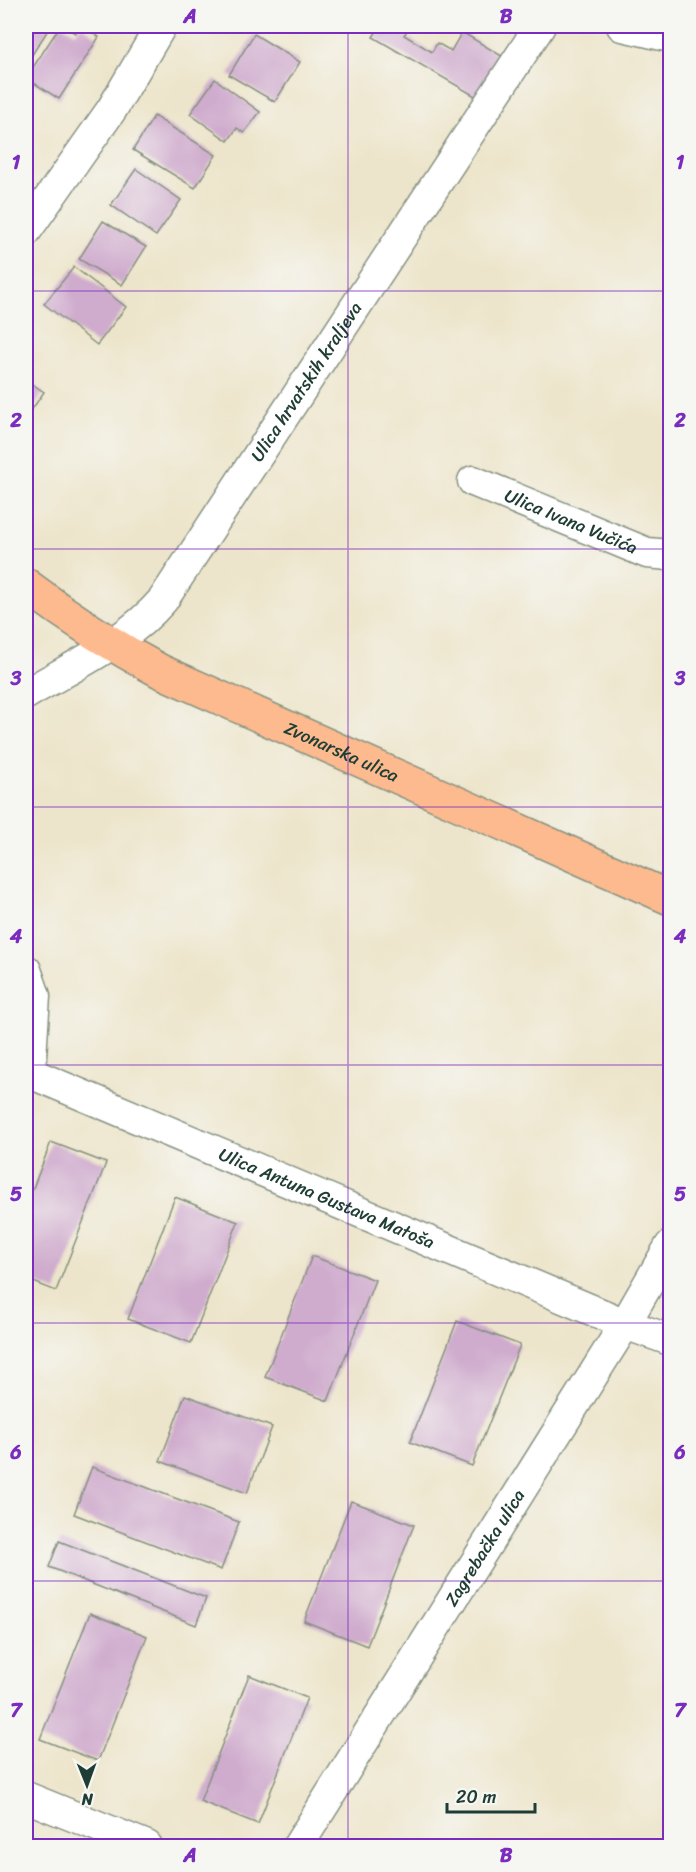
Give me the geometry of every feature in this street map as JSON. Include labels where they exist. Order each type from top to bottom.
[{"type":"main road","name":"Zvonarska ulica","points":[[26,585],[111,644],[160,671],[670,898]]},
{"type":"street","points":[[26,231],[112,109],[161,26]]},
{"type":"street","name":"Ulica hrvatskih kraljeva","points":[[26,694],[132,630],[163,600],[540,26]]},
{"type":"street","points":[[622,26],[670,38]]},
{"type":"street","name":"Ulica Ivana Vučića","points":[[473,481],[648,553],[670,555]]},
{"type":"street","name":"Ulica Antuna Gustava Matoša","points":[[26,970],[34,996],[28,1076],[625,1324],[670,1340]]},
{"type":"street","name":"Zagrebačka ulica","points":[[298,1846],[625,1324],[670,1246]]},
{"type":"street","points":[[26,1797],[147,1846]]},
{"type":"building","points":[[26,26],[41,26],[48,30],[26,64]]},
{"type":"building","points":[[60,26],[75,33],[81,26],[99,37],[59,99],[26,78]]},
{"type":"building","points":[[380,26],[410,26],[404,35],[432,52],[437,43],[451,51],[462,32],[505,58],[480,99],[373,37]]},
{"type":"building","points":[[254,34],[300,62],[275,102],[229,75]]},
{"type":"building","points":[[215,79],[260,112],[244,133],[237,128],[228,141],[190,114]]},
{"type":"building","points":[[154,116],[216,155],[195,188],[133,150]]},
{"type":"building","points":[[136,169],[181,200],[156,236],[111,205]]},
{"type":"building","points":[[103,221],[146,247],[122,285],[79,259]]},
{"type":"building","points":[[74,267],[126,307],[97,345],[44,304]]},
{"type":"building","points":[[26,380],[44,392],[26,418]]},
{"type":"building","points":[[51,1142],[106,1163],[56,1291],[26,1279],[26,1206]]},
{"type":"building","points":[[175,1197],[238,1222],[191,1343],[128,1319]]},
{"type":"building","points":[[312,1256],[375,1280],[328,1401],[265,1377]]},
{"type":"building","points":[[457,1321],[520,1345],[472,1466],[410,1442]]},
{"type":"building","points":[[185,1395],[272,1427],[247,1493],[160,1461]]},
{"type":"building","points":[[92,1467],[239,1522],[221,1570],[74,1514]]},
{"type":"building","points":[[351,1501],[414,1525],[367,1646],[304,1621]]},
{"type":"building","points":[[59,1541],[206,1598],[196,1625],[49,1567]]},
{"type":"building","points":[[90,1613],[147,1636],[98,1761],[40,1739]]},
{"type":"building","points":[[249,1675],[307,1698],[258,1824],[200,1801]]}]
